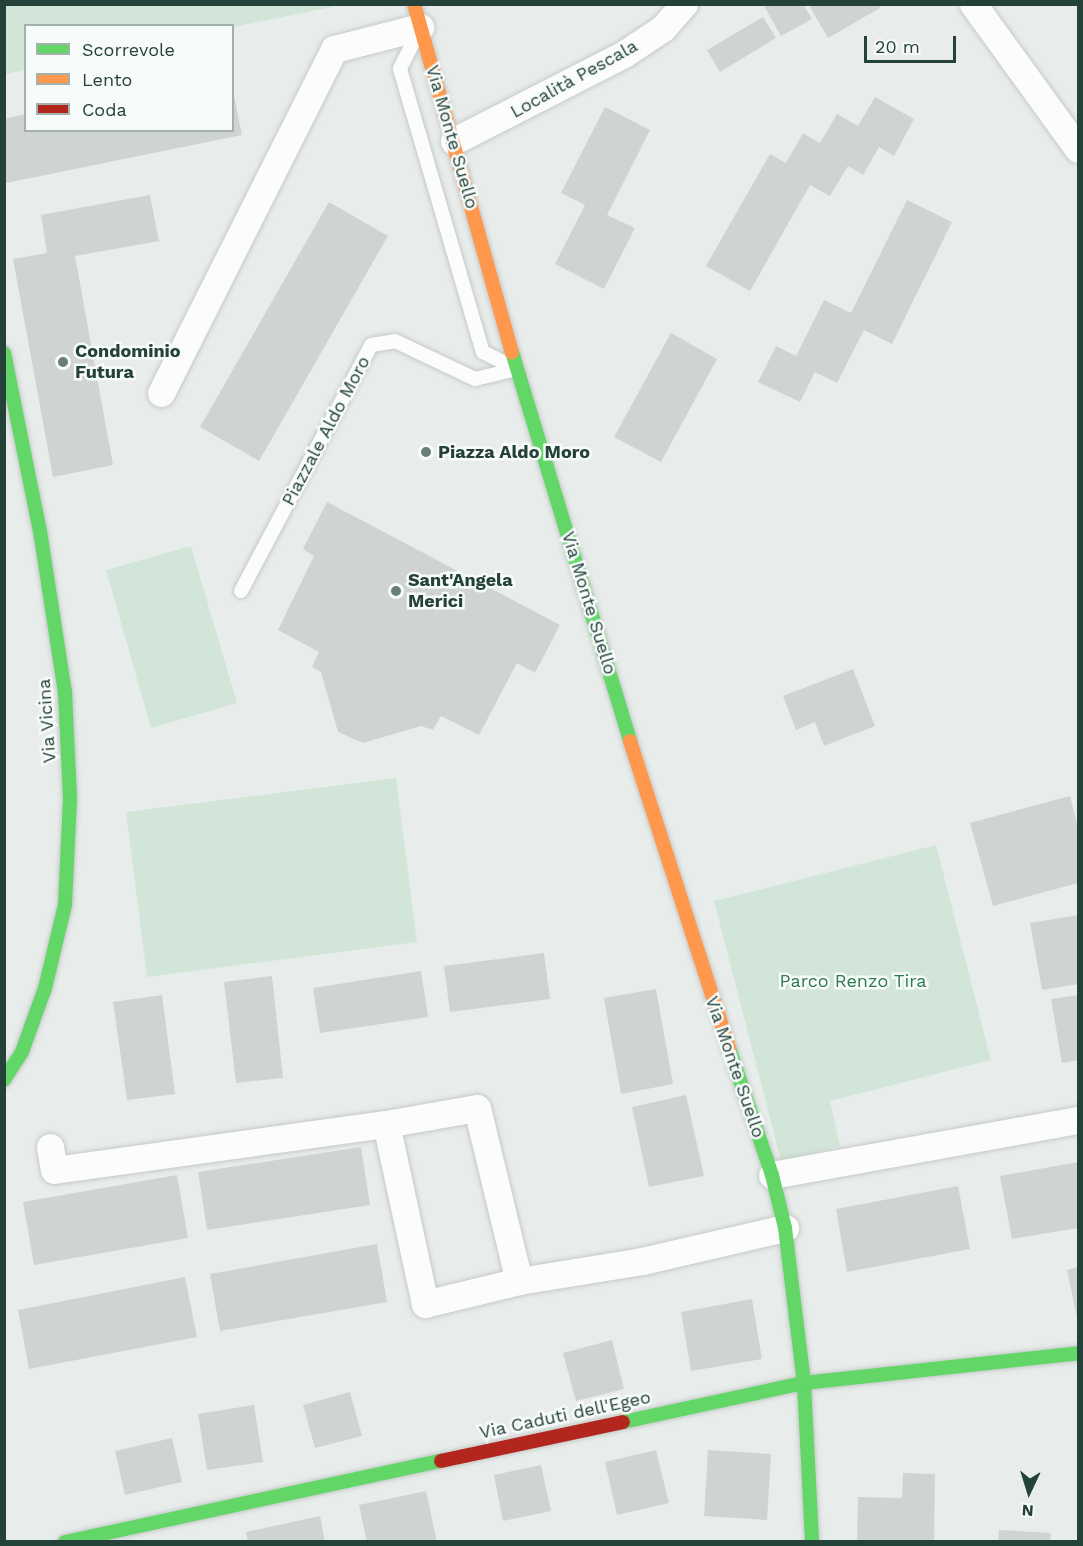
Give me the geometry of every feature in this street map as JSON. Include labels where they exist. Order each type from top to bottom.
[{"type":"street","name":"Località Pescala","points":[[454,141],[624,54],[663,28],[684,4]]},
{"type":"street","points":[[973,4],[1078,148]]},
{"type":"street","name":"Via Monte Suello","points":[[417,16],[517,369],[670,874],[772,1175],[785,1228],[804,1383],[812,1542]]},
{"type":"street","points":[[161,393],[334,49],[417,16]]},
{"type":"street","name":"Via Vicina","points":[[4,353],[40,531],[65,692],[70,800],[65,905],[45,988],[22,1052],[4,1080]]},
{"type":"street","points":[[50,1147],[54,1170],[386,1124],[477,1108],[519,1281]]},
{"type":"street","points":[[772,1175],[1078,1120]]},
{"type":"street","points":[[386,1124],[425,1304],[519,1281],[642,1261],[785,1228]]},
{"type":"street","name":"Via Caduti dell'Egeo","points":[[64,1542],[804,1383],[1078,1353]]},
{"type":"lane","points":[[417,16],[400,69],[483,352],[517,369]]},
{"type":"lane","name":"Piazzale Aldo Moro","points":[[242,591],[371,345],[395,341],[475,379],[517,369]]},
{"type":"green space","points":[[5,4],[341,5],[234,27],[234,24],[24,24],[24,70],[5,74]]},
{"type":"green space","points":[[191,546],[237,703],[151,728],[106,570]]},
{"type":"green space","points":[[396,778],[417,942],[147,977],[126,812]]},
{"type":"green space","name":"Parco Renzo Tira","points":[[936,845],[991,1060],[830,1101],[840,1146],[781,1161],[714,901]]},
{"type":"building","points":[[763,4],[803,4],[812,19],[781,36]]},
{"type":"building","points":[[814,4],[878,4],[880,8],[828,38],[810,7]]},
{"type":"building","points":[[763,17],[776,38],[720,72],[707,50]]},
{"type":"building","points":[[234,95],[242,135],[6,183],[4,119],[24,114],[24,132],[234,132]]},
{"type":"building","points":[[875,97],[914,119],[894,156],[879,147],[863,175],[848,166],[830,196],[810,185],[750,291],[706,266],[770,154],[786,163],[803,133],[820,143],[837,114],[858,126]]},
{"type":"building","points":[[605,107],[650,130],[607,215],[635,228],[604,289],[555,264],[585,205],[561,193]]},
{"type":"building","name":"Condominio Futura","points":[[150,195],[159,241],[75,256],[113,465],[53,477],[13,259],[47,253],[41,215]]},
{"type":"building","points":[[907,200],[952,222],[892,344],[864,330],[837,383],[815,372],[800,402],[758,382],[776,346],[796,356],[824,300],[851,313]]},
{"type":"building","points":[[329,202],[388,236],[259,461],[200,427]]},
{"type":"building","points":[[671,333],[717,359],[661,462],[614,437]]},
{"type":"building","name":"Sant'Angela Merici","points":[[327,502],[560,625],[535,673],[517,663],[479,735],[441,716],[433,730],[421,726],[363,743],[338,732],[321,672],[312,667],[319,652],[278,630],[314,556],[303,549]]},
{"type":"building","points":[[853,669],[875,726],[824,746],[815,722],[796,730],[783,696]]},
{"type":"building","points":[[1070,796],[1078,828],[1078,883],[993,906],[970,823]]},
{"type":"building","points":[[1078,915],[1078,984],[1042,990],[1030,923]]},
{"type":"building","points":[[544,953],[550,999],[450,1012],[444,966]]},
{"type":"building","points":[[421,971],[428,1017],[320,1033],[313,988]]},
{"type":"building","points":[[272,976],[283,1078],[236,1083],[224,982]]},
{"type":"building","points":[[656,989],[673,1084],[621,1094],[604,998]]},
{"type":"building","points":[[162,995],[175,1094],[127,1100],[113,1002]]},
{"type":"building","points":[[1078,995],[1078,1060],[1062,1063],[1051,999]]},
{"type":"building","points":[[686,1095],[704,1176],[649,1187],[632,1107]]},
{"type":"building","points":[[361,1147],[370,1205],[207,1230],[198,1172]]},
{"type":"building","points":[[1078,1162],[1078,1228],[1012,1239],[1000,1176]]},
{"type":"building","points":[[177,1175],[188,1238],[34,1265],[23,1202]]},
{"type":"building","points":[[958,1186],[970,1249],[847,1272],[836,1209]]},
{"type":"building","points":[[377,1244],[387,1302],[220,1331],[210,1274]]},
{"type":"building","points":[[1078,1267],[1078,1318],[1077,1318],[1067,1270]]},
{"type":"building","points":[[185,1277],[197,1337],[29,1369],[18,1310]]},
{"type":"building","points":[[752,1299],[762,1359],[691,1371],[681,1312]]},
{"type":"building","points":[[612,1340],[624,1389],[576,1401],[563,1353]]},
{"type":"building","points":[[350,1392],[362,1436],[315,1448],[303,1405]]},
{"type":"building","points":[[254,1405],[263,1462],[207,1470],[198,1414]]},
{"type":"building","points":[[172,1438],[182,1482],[125,1495],[115,1451]]},
{"type":"building","points":[[656,1450],[669,1503],[617,1515],[605,1462]]},
{"type":"building","points":[[708,1450],[771,1454],[767,1520],[704,1516]]},
{"type":"building","points":[[541,1465],[551,1511],[503,1521],[494,1475]]},
{"type":"building","points":[[903,1473],[935,1474],[934,1542],[857,1542],[858,1497],[902,1498]]},
{"type":"building","points":[[426,1491],[437,1542],[367,1542],[359,1505]]},
{"type":"building","points":[[320,1516],[325,1542],[248,1542],[246,1532]]},
{"type":"building","points":[[999,1530],[1051,1533],[1050,1542],[998,1542]]},
{"type":"traffic: fast","points":[[512,352],[630,741]]},
{"type":"traffic: fast","points":[[4,353],[40,531],[65,692],[70,799],[65,905],[45,988],[22,1052],[4,1080]]},
{"type":"traffic: fast","points":[[729,1048],[772,1175],[785,1228],[804,1383],[812,1542]]},
{"type":"traffic: fast","points":[[623,1422],[804,1383],[1078,1353]]},
{"type":"traffic: fast","points":[[65,1542],[441,1461]]},
{"type":"traffic: slow","points":[[414,4],[512,352]]},
{"type":"traffic: slow","points":[[630,741],[729,1048]]},
{"type":"traffic: jam","points":[[441,1461],[623,1422]]},
{"type":"place","name":"Condominio Futura","points":[[63,362]]},
{"type":"place","name":"Piazza Aldo Moro","points":[[426,452]]},
{"type":"place","name":"Sant'Angela Merici","points":[[396,591]]}]
